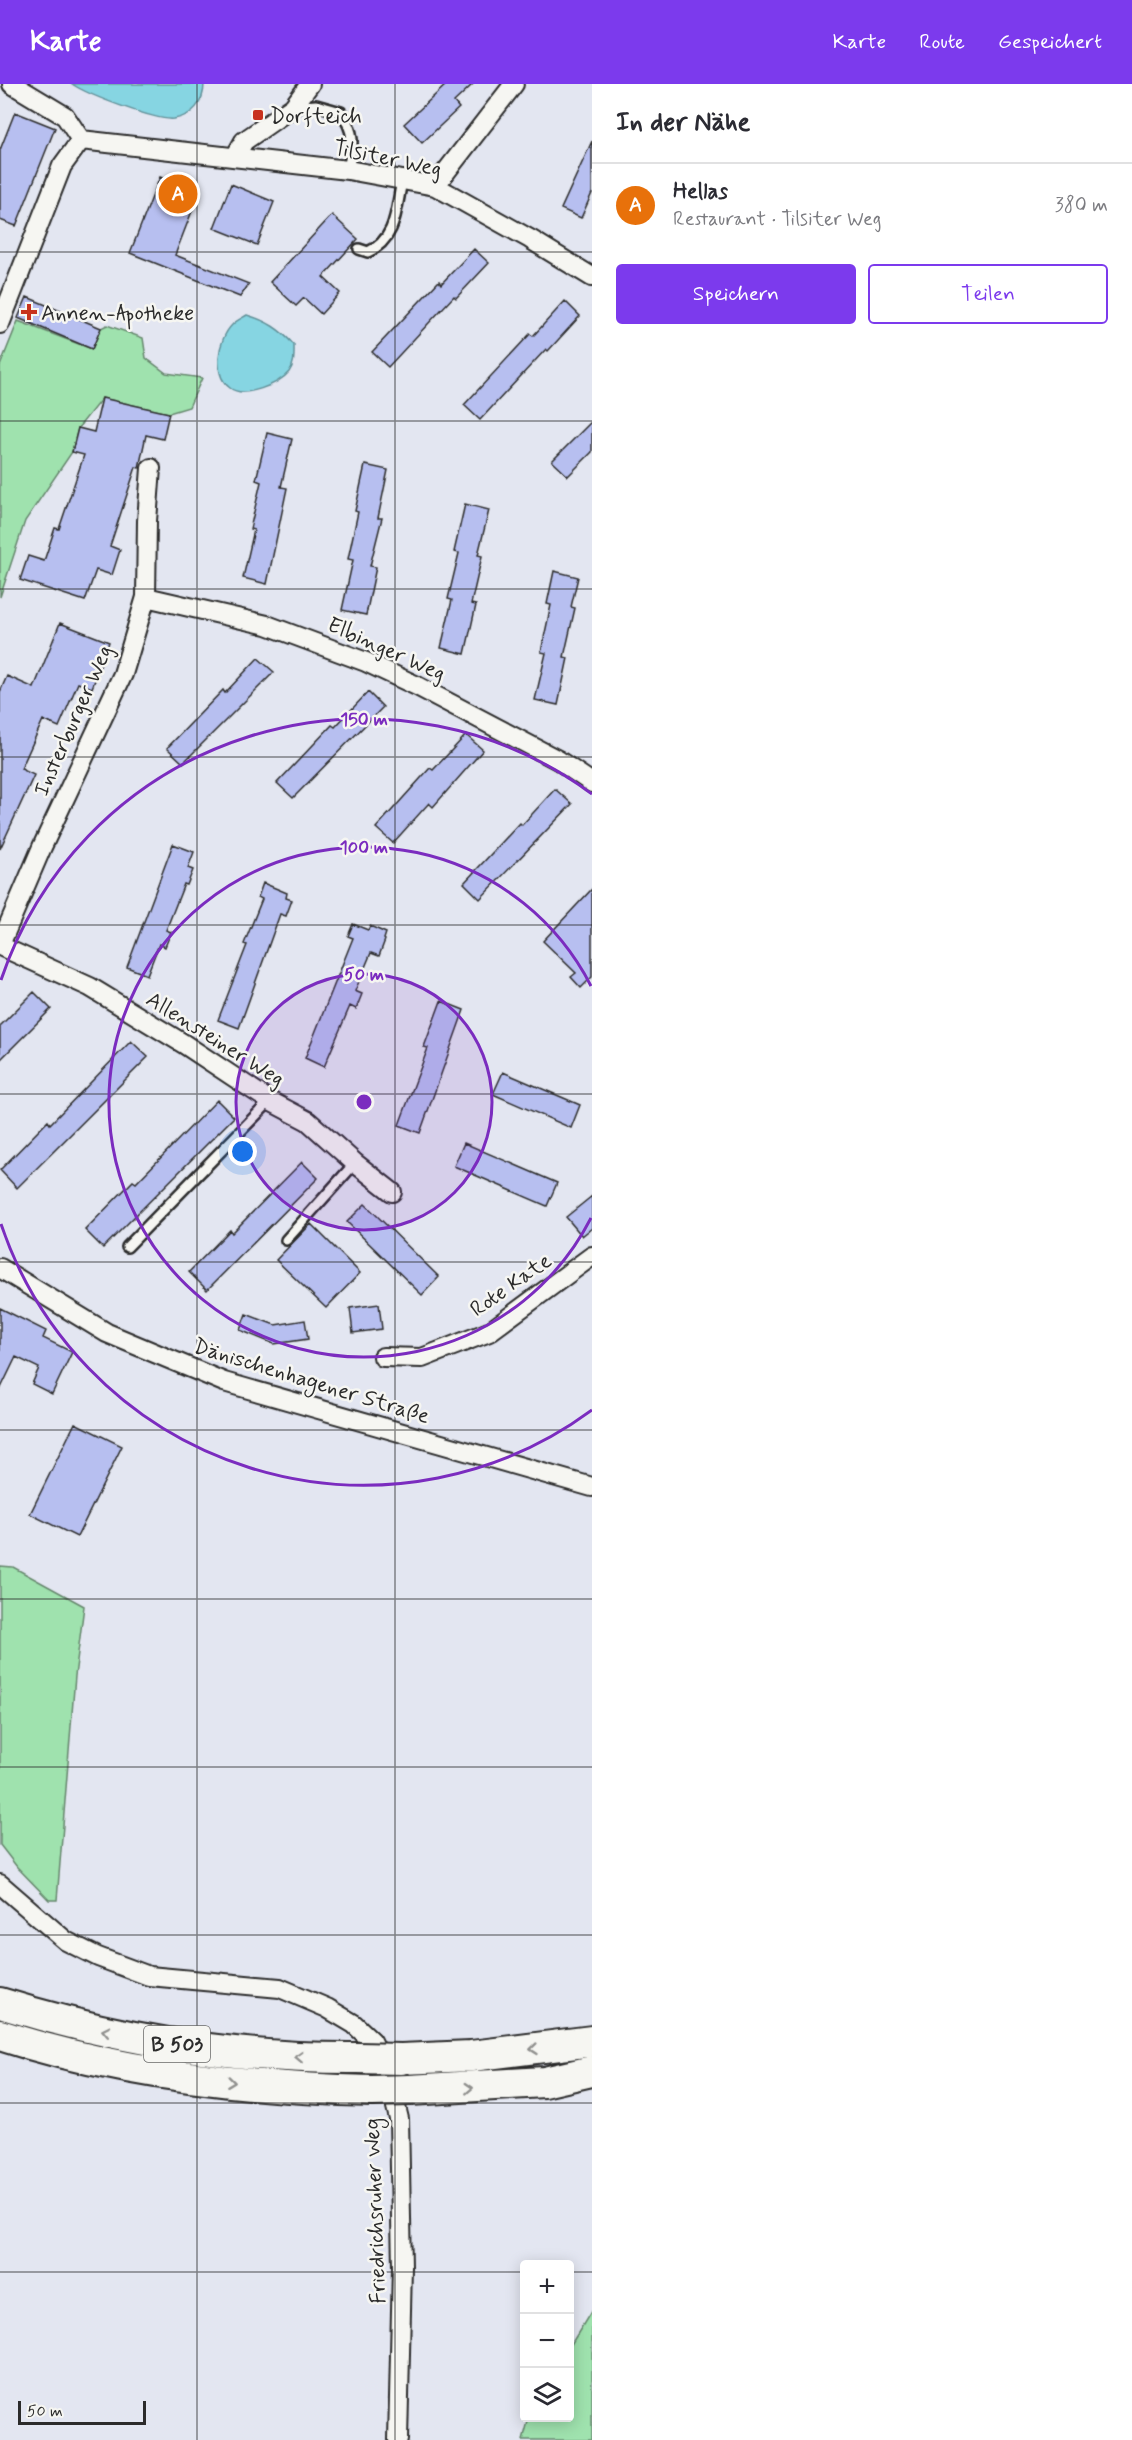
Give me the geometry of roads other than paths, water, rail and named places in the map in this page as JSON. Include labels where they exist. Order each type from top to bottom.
[{"type":"highway","name":"B 503","points":[[0,2003],[81,2026],[174,2044],[259,2055],[401,2059],[471,2056],[592,2041]]},
{"type":"highway","name":"B 503","points":[[0,2035],[77,2056],[173,2075],[266,2087],[410,2090],[544,2082],[592,2071]]},
{"type":"highway","points":[[544,2082],[592,2087]]},
{"type":"street","points":[[0,324],[62,166],[81,140],[65,116],[13,84]]},
{"type":"street","points":[[235,157],[244,141],[293,107],[310,84]]},
{"type":"street","points":[[435,186],[514,84]]},
{"type":"street","name":"Tilsiter Weg","points":[[81,140],[348,170],[435,186],[592,277]]},
{"type":"street","name":"Insterburger Weg","points":[[0,946],[42,847],[114,695],[146,597],[147,521],[151,468]]},
{"type":"street","name":"Elbinger Weg","points":[[146,597],[267,625],[366,662],[417,686],[558,760],[592,783]]},
{"type":"street","name":"Allensteiner Weg","points":[[0,946],[90,987],[184,1044],[270,1101],[308,1121],[392,1192]]},
{"type":"street","name":"Rote Kate","points":[[383,1358],[422,1358],[489,1332],[592,1256]]},
{"type":"street","name":"Dänischenhagener Straße","points":[[0,1268],[107,1333],[224,1382],[592,1487]]},
{"type":"street","name":"Friedrichsruher Weg","points":[[0,1884],[66,1941],[98,1957],[149,1976],[280,1988],[327,2008],[354,2024],[372,2041],[388,2074],[399,2119],[402,2267],[398,2440]]},
{"type":"lane","points":[[293,107],[316,105],[341,112],[351,126],[353,145],[348,170]]},
{"type":"lane","points":[[359,249],[368,252],[387,240],[393,227],[402,181]]},
{"type":"lane","points":[[127,1247],[270,1101]]},
{"type":"lane","points":[[286,1240],[355,1163]]},
{"type":"water","points":[[72,84],[204,84],[200,102],[192,111],[181,117],[165,119],[122,106]]},
{"type":"water","points":[[247,315],[267,323],[284,334],[294,345],[294,355],[291,369],[284,377],[261,389],[244,392],[230,388],[224,382],[219,357],[227,331],[235,322]]},
{"type":"place","name":"Dorfteich","points":[[258,115]]},
{"type":"place","name":"Hellas","points":[[178,194]]},
{"type":"place","name":"Annen-Apotheke","points":[[29,312]]}]
